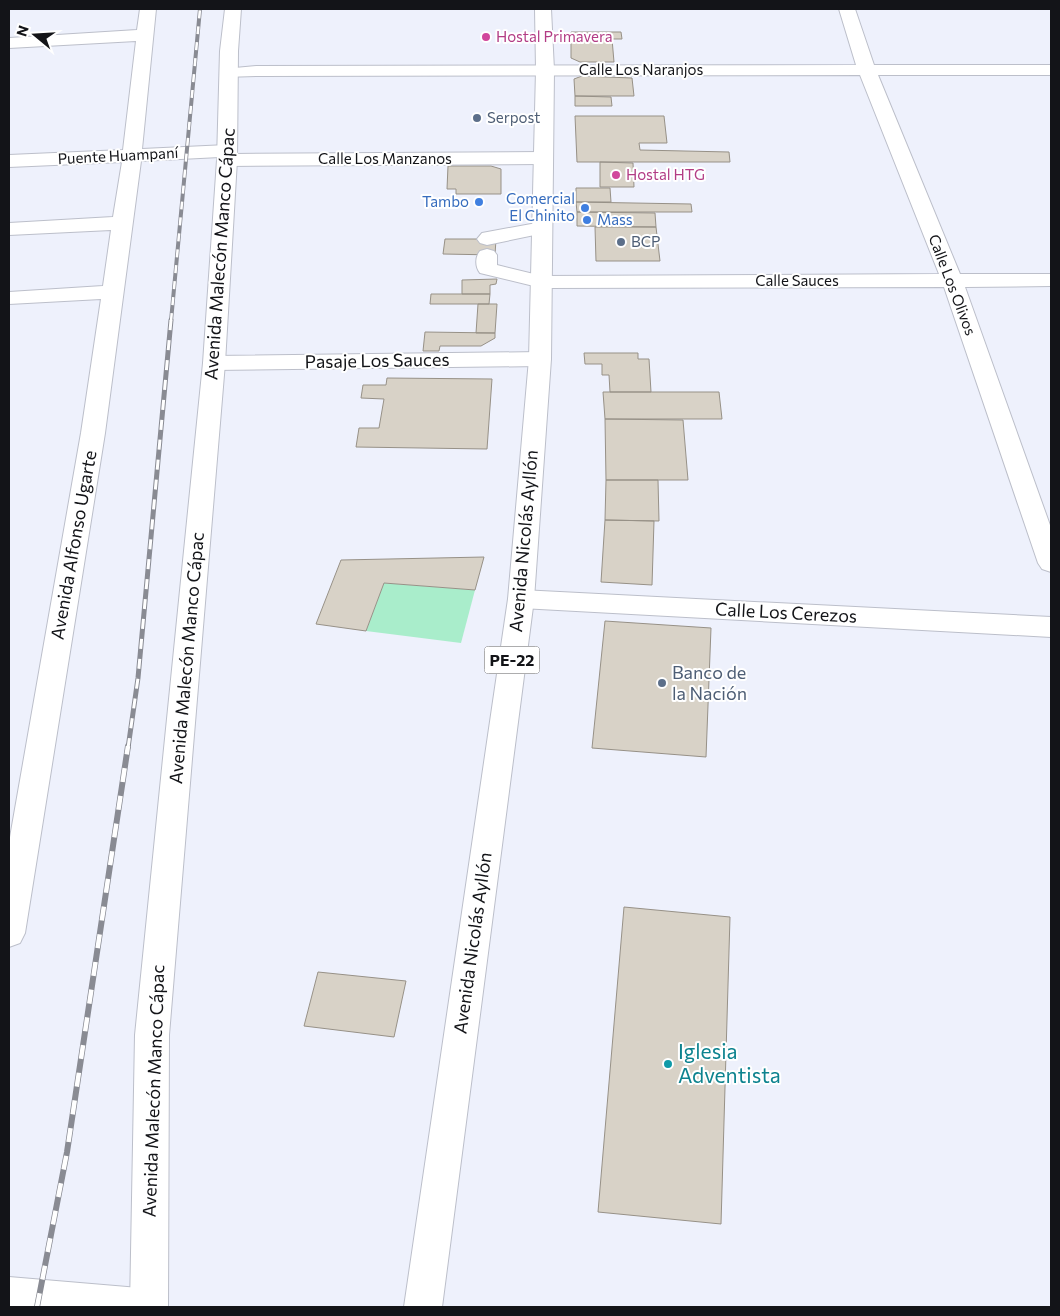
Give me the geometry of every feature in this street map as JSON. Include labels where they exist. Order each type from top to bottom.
[{"type":"main road","name":"Avenida Alfonso Ugarte","points":[[9,933],[18,817],[93,433],[132,155],[148,9]]},
{"type":"main road","name":"Avenida Malecón Manco Cápac","points":[[149,1307],[152,1035],[214,363],[227,155],[233,9]]},
{"type":"main road","name":"Avenida Nicolás Ayllón","points":[[423,1307],[521,598],[540,359],[545,70],[543,9]]},
{"type":"main road","name":"Calle Los Olivos","points":[[847,9],[867,71],[952,280],[1051,563]]},
{"type":"main road","points":[[9,44],[145,35]]},
{"type":"main road","name":"Calle Los Naranjos","points":[[230,73],[256,70],[1051,70]]},
{"type":"main road","name":"Puente Huampaní","points":[[9,161],[132,155],[227,155]]},
{"type":"main road","name":"Calle Los Manzanos","points":[[227,155],[543,158]]},
{"type":"main road","points":[[9,229],[121,223]]},
{"type":"main road","name":"Calle Sauces","points":[[542,228],[489,237],[487,269],[542,282],[1051,280]]},
{"type":"main road","points":[[9,298],[112,292]]},
{"type":"main road","name":"Pasaje Los Sauces","points":[[214,363],[540,359]]},
{"type":"main road","name":"Calle Los Cerezos","points":[[521,598],[1051,627]]},
{"type":"main road","points":[[9,1296],[139,1307]]},
{"type":"green space","points":[[384,583],[475,590],[461,643],[366,631]]},
{"type":"building","points":[[571,32],[621,32],[622,39],[612,39],[614,62],[580,62],[571,58]]},
{"type":"building","points":[[582,76],[632,78],[634,96],[575,96],[574,79]]},
{"type":"building","points":[[575,96],[611,97],[612,106],[575,106]]},
{"type":"building","points":[[575,116],[664,116],[667,143],[639,143],[640,150],[729,152],[730,162],[577,162]]},
{"type":"building","points":[[600,162],[633,163],[634,187],[600,187]]},
{"type":"building","points":[[448,166],[491,166],[501,169],[501,194],[456,194],[456,189],[447,189]]},
{"type":"building","points":[[576,188],[610,188],[611,202],[576,202]]},
{"type":"building","points":[[576,202],[691,204],[692,212],[577,212]]},
{"type":"building","points":[[577,212],[655,213],[656,227],[577,226]]},
{"type":"building","points":[[595,227],[656,227],[660,261],[596,261]]},
{"type":"building","points":[[445,239],[496,239],[495,255],[443,254]]},
{"type":"building","points":[[497,279],[496,284],[490,285],[490,294],[462,294],[462,280]]},
{"type":"building","points":[[431,294],[490,294],[489,304],[430,304]]},
{"type":"building","points":[[478,304],[497,304],[495,333],[476,333]]},
{"type":"building","points":[[425,332],[495,333],[495,338],[481,346],[440,346],[439,351],[423,351]]},
{"type":"building","points":[[584,353],[638,353],[638,359],[649,359],[651,392],[610,392],[609,375],[602,375],[602,364],[585,364]]},
{"type":"building","points":[[387,378],[492,379],[487,449],[356,447],[359,428],[379,428],[384,399],[361,398],[363,385],[386,385]]},
{"type":"building","points":[[603,392],[719,392],[722,419],[605,419]]},
{"type":"building","points":[[605,419],[683,420],[688,480],[606,480]]},
{"type":"building","points":[[606,480],[658,480],[659,521],[605,520]]},
{"type":"building","points":[[605,520],[654,521],[652,585],[601,582]]},
{"type":"building","points":[[484,557],[475,590],[384,583],[366,631],[316,624],[341,560]]},
{"type":"building","points":[[605,621],[711,628],[706,757],[592,748]]},
{"type":"building","name":"Iglesia Adventista","points":[[624,907],[730,917],[721,1224],[598,1212]]},
{"type":"building","points":[[318,972],[406,981],[394,1037],[304,1026]]},
{"type":"railway","points":[[171,321],[200,9]]},
{"type":"railway","points":[[128,748],[138,678],[171,320]]},
{"type":"railway","points":[[37,1307],[67,1152],[128,746]]},
{"type":"place","name":"Hostal Primavera","points":[[486,37]]},
{"type":"place","name":"Serpost","points":[[477,118]]},
{"type":"place","name":"Hostal HTG","points":[[616,175]]},
{"type":"place","name":"Tambo","points":[[479,202]]},
{"type":"place","name":"Comercial El Chinito","points":[[585,208]]},
{"type":"place","name":"Mass","points":[[587,220]]},
{"type":"place","name":"BCP","points":[[621,242]]},
{"type":"place","name":"Banco de la Nación","points":[[662,683]]},
{"type":"place","name":"Iglesia Adventista","points":[[668,1064]]}]
